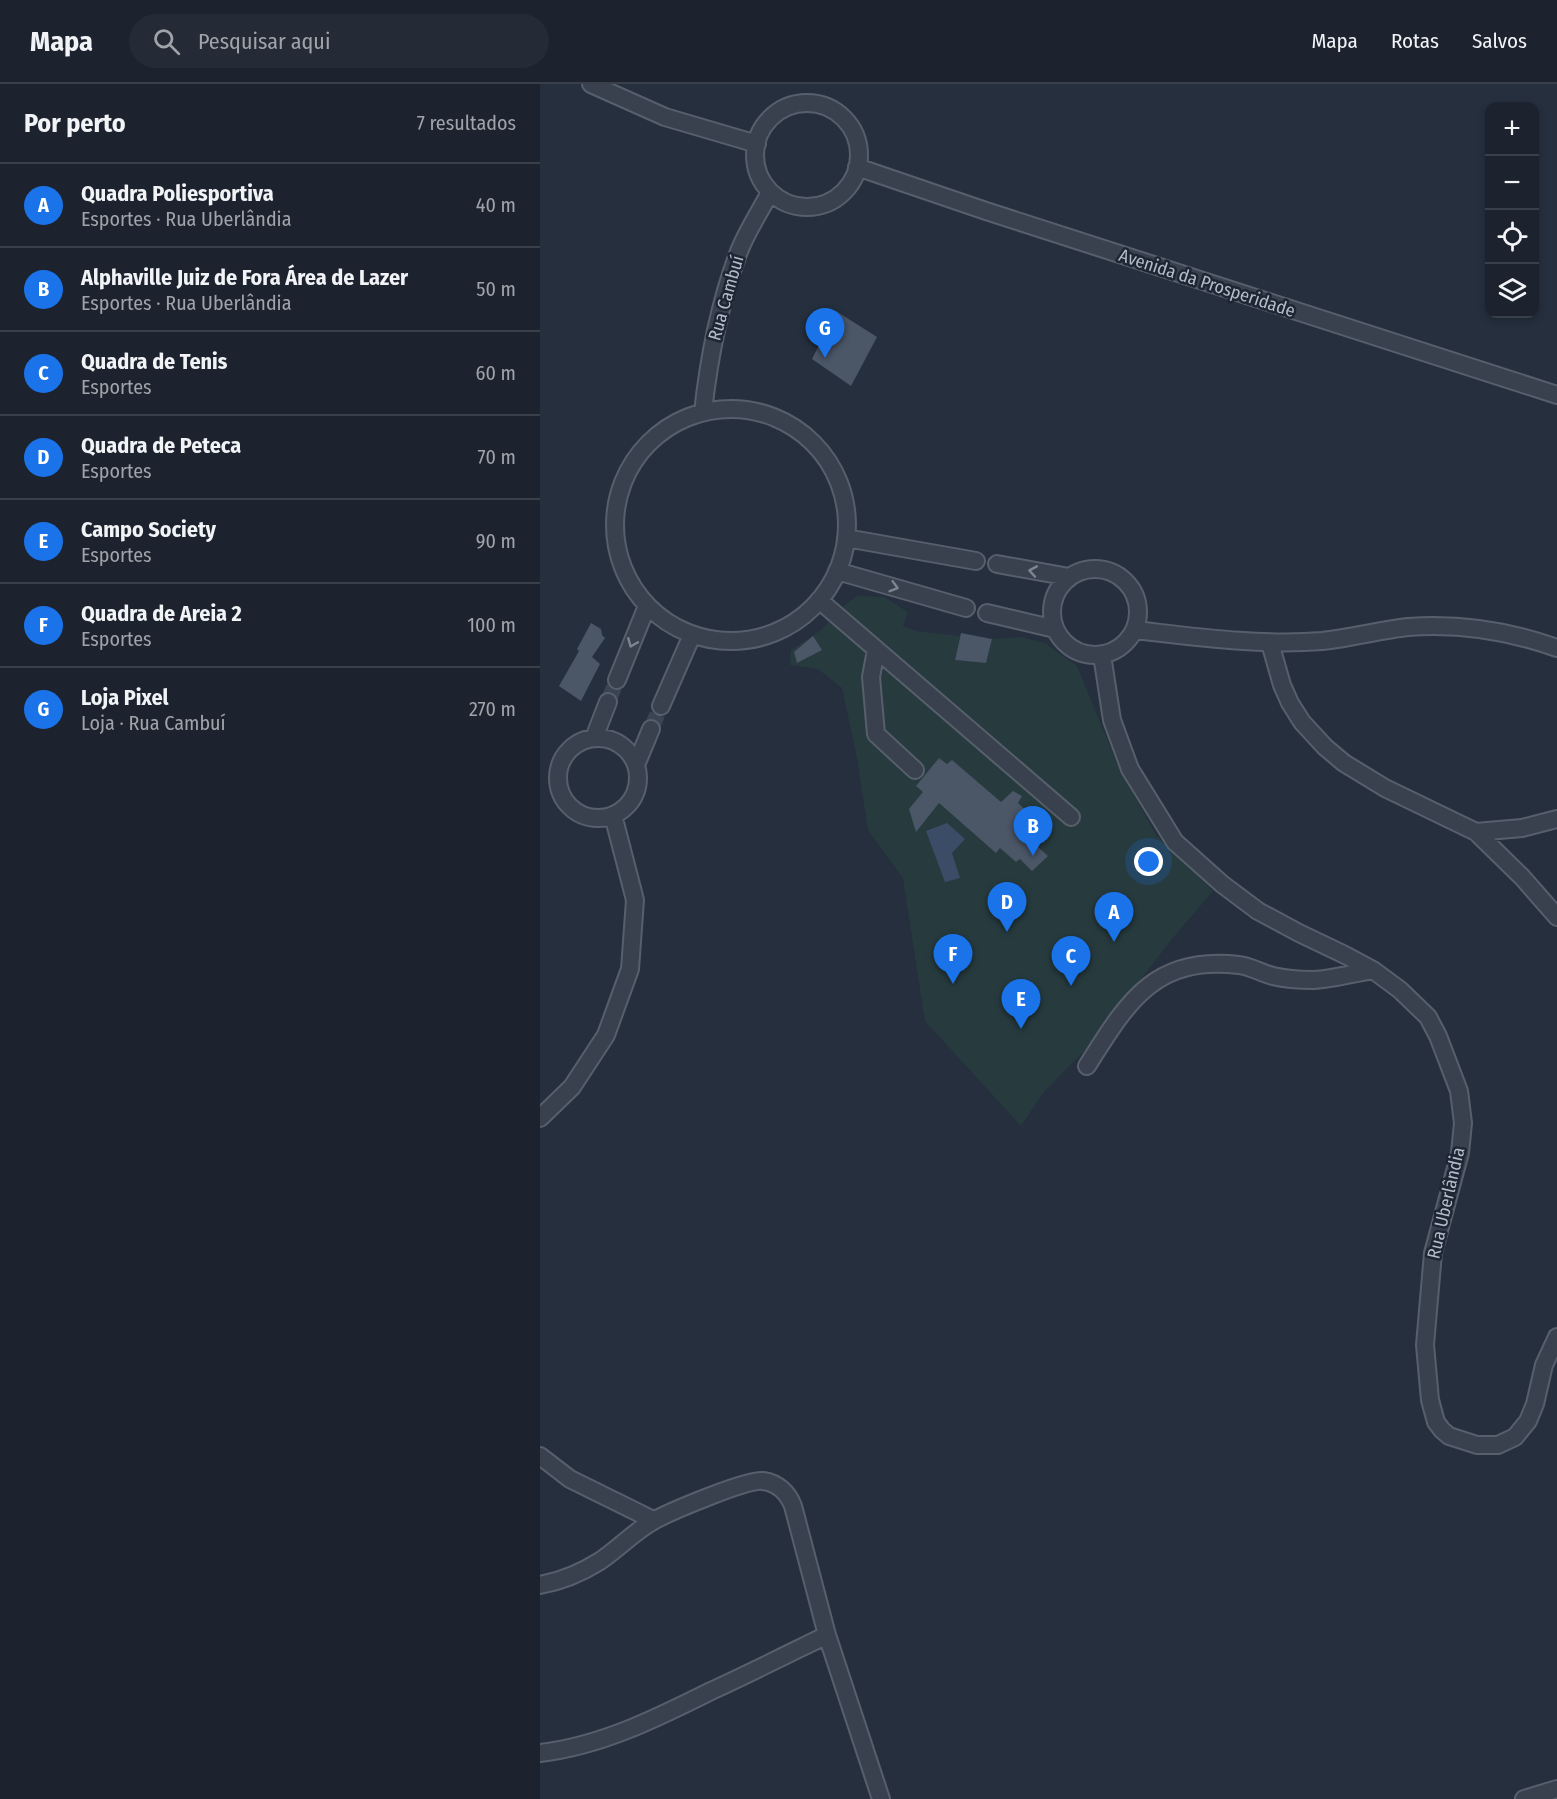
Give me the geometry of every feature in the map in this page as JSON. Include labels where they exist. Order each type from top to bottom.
[{"type":"street","points":[[591,84],[665,117],[757,144]]},
{"type":"street","points":[[814,103],[830,108],[843,117],[853,130],[858,146],[857,167],[854,178],[844,191],[831,201],[815,206],[798,206],[783,201],[770,192],[761,179],[756,164],[760,133],[769,120],[782,110],[797,104],[814,103]]},
{"type":"street","name":"Avenida da Prosperidade","points":[[857,167],[997,215],[1557,395]]},
{"type":"street","name":"Rua Cambuí","points":[[703,412],[710,356],[720,306],[739,251],[770,192]]},
{"type":"street","points":[[740,408],[776,417],[808,437],[831,466],[842,492],[845,501],[846,538],[837,571],[819,600],[793,623],[761,637],[726,641],[692,635],[668,623],[647,606],[627,578],[616,545],[615,510],[625,477],[644,447],[671,425],[703,412],[740,408]]},
{"type":"street","points":[[846,538],[976,561]]},
{"type":"street","points":[[998,564],[1069,577]]},
{"type":"street","points":[[1096,568],[1110,570],[1123,577],[1133,588],[1138,602],[1139,616],[1135,630],[1127,642],[1115,651],[1102,655],[1087,655],[1074,650],[1063,641],[1055,629],[1052,615],[1053,601],[1059,588],[1069,577],[1082,570],[1096,568]]},
{"type":"street","points":[[837,571],[966,608]]},
{"type":"street","points":[[819,600],[1071,817]]},
{"type":"street","points":[[618,680],[647,606]]},
{"type":"street","points":[[987,613],[1055,629]]},
{"type":"street","points":[[1135,630],[1270,643],[1324,641],[1408,627],[1443,626],[1496,631],[1528,637],[1557,648]]},
{"type":"street","points":[[662,706],[692,635]]},
{"type":"street","points":[[1270,643],[1282,685],[1290,703],[1302,722],[1325,747],[1344,763],[1385,789],[1476,832],[1522,877],[1557,917]]},
{"type":"street","points":[[876,650],[871,677],[876,734],[915,770]]},
{"type":"street","name":"Rua Uberlândia","points":[[1102,655],[1112,720],[1130,769],[1175,842],[1222,884],[1258,911],[1373,970],[1401,990],[1428,1017],[1438,1036],[1459,1091],[1463,1123],[1460,1152],[1432,1253],[1425,1345],[1430,1400],[1436,1422],[1449,1436],[1477,1445],[1498,1445],[1515,1437],[1528,1421],[1535,1404],[1544,1365],[1557,1337]]},
{"type":"street","points":[[594,738],[608,702]]},
{"type":"street","points":[[636,765],[651,729]]},
{"type":"street","points":[[594,738],[607,739],[620,744],[636,765],[638,779],[635,792],[628,804],[613,815],[592,818],[580,815],[569,807],[562,797],[558,784],[558,771],[566,754],[581,741],[594,738]]},
{"type":"street","points":[[540,1118],[572,1087],[606,1035],[630,969],[635,900],[613,815]]},
{"type":"street","points":[[1476,832],[1522,828],[1557,819]]},
{"type":"street","points":[[1087,1066],[1135,998],[1174,970],[1205,963],[1241,965],[1274,976],[1314,980],[1373,970]]},
{"type":"street","points":[[540,1456],[570,1479],[653,1520]]},
{"type":"street","points":[[540,1586],[574,1575],[599,1562],[653,1520],[746,1483],[764,1481],[777,1485],[786,1493],[794,1506],[827,1635],[858,1724],[875,1797]]},
{"type":"street","points":[[540,1753],[586,1744],[634,1727],[672,1711],[827,1635]]},
{"type":"street","points":[[1524,1799],[1557,1789]]},
{"type":"green space","points":[[857,596],[884,597],[908,612],[903,626],[916,631],[960,636],[955,660],[986,663],[992,639],[1021,637],[1045,643],[1077,666],[1119,768],[1156,835],[1213,891],[1172,939],[1089,1046],[1043,1093],[1021,1126],[925,1021],[903,878],[868,830],[857,758],[842,688],[818,669],[790,665],[791,650],[820,631]]},
{"type":"water","points":[[947,823],[965,839],[952,853],[960,878],[945,882],[926,831]]},
{"type":"building","points":[[836,311],[877,337],[851,386],[812,359]]},
{"type":"building","points":[[591,623],[601,629],[605,638],[592,657],[600,664],[581,701],[559,686],[579,651],[577,649]]},
{"type":"building","points":[[961,633],[992,639],[986,663],[955,660]]},
{"type":"building","points":[[813,636],[822,650],[797,663],[794,652]]},
{"type":"building","points":[[939,758],[947,764],[952,760],[1001,802],[1013,791],[1022,796],[1018,803],[1034,818],[1029,825],[1044,838],[1038,847],[1048,856],[1032,871],[1020,859],[1016,862],[1000,848],[996,853],[939,803],[916,832],[909,809],[923,792],[916,786]]},
{"type":"tunnel","points":[[608,702],[617,680]]},
{"type":"tunnel","points":[[651,729],[661,706]]},
{"type":"place","name":"Loja Pixel","points":[[825,358]]},
{"type":"place","name":"Alphaville Juiz de Fora Área de Lazer","points":[[1033,856]]},
{"type":"place","name":"Quadra de Peteca","points":[[1007,932]]},
{"type":"place","name":"Quadra Poliesportiva","points":[[1114,942]]},
{"type":"place","name":"Quadra de Areia 2","points":[[953,984]]},
{"type":"place","name":"Quadra de Tenis","points":[[1071,986]]},
{"type":"place","name":"Campo Society","points":[[1021,1029]]}]
